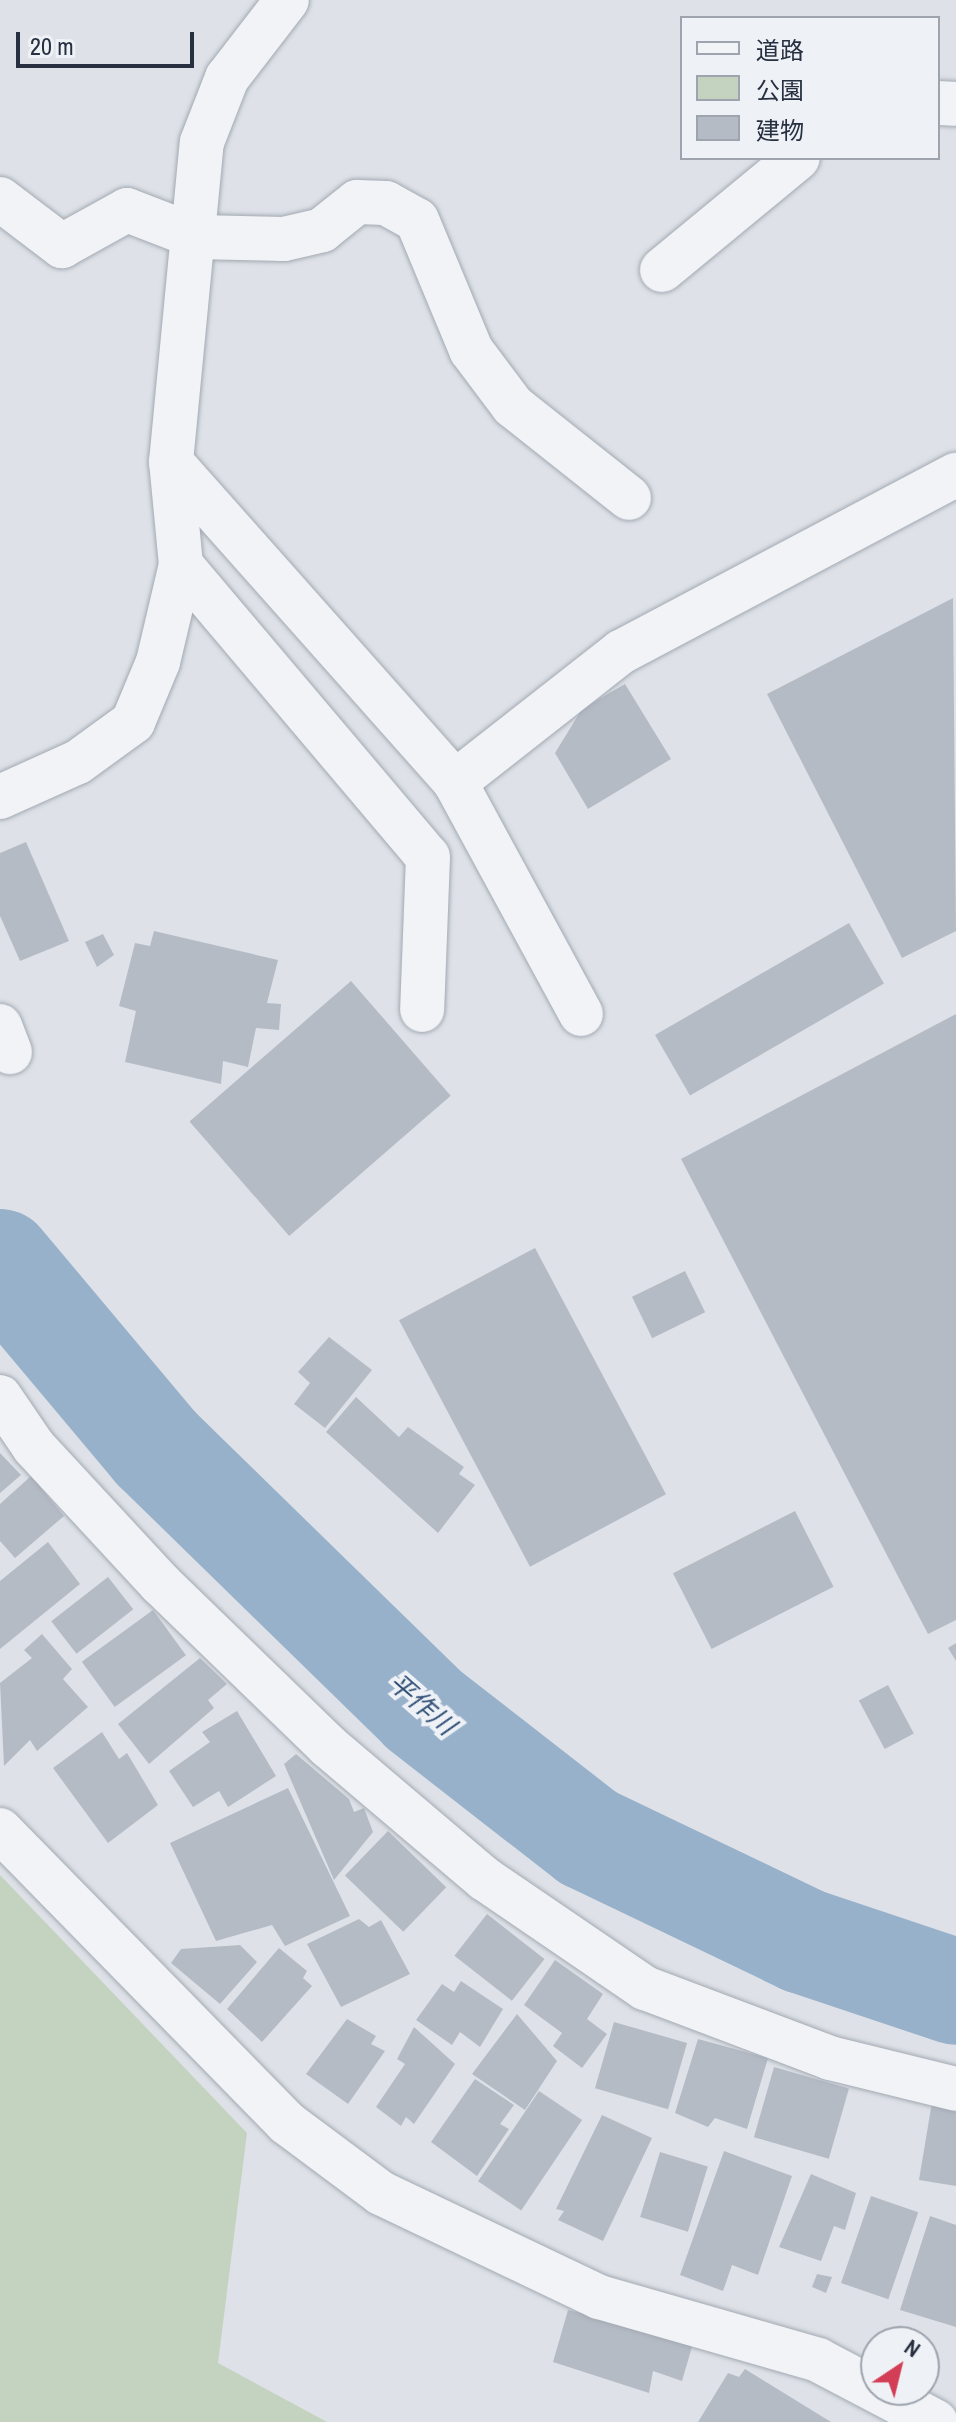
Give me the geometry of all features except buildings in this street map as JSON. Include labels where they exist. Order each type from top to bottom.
[{"type":"street","points":[[0,797],[78,762],[133,722],[158,662],[181,565],[171,462],[207,129],[227,78],[287,0]]},
{"type":"street","points":[[662,270],[796,160]]},
{"type":"street","points":[[0,199],[62,246],[127,210],[197,237],[284,239],[322,230],[357,202],[386,203],[417,220],[471,350],[513,406],[629,498]]},
{"type":"street","points":[[171,462],[455,782],[581,1014]]},
{"type":"street","points":[[455,782],[621,652],[956,475]]},
{"type":"street","points":[[181,565],[428,857],[422,1010]]},
{"type":"street","points":[[0,1397],[34,1447],[172,1595],[328,1746],[485,1879],[645,1988],[830,2058],[956,2089]]},
{"type":"street","points":[[0,1830],[287,2123],[381,2193],[599,2297],[818,2360],[936,2422]]},
{"type":"green space","points":[[0,1875],[247,2133],[218,2363],[327,2422],[0,2422]]},
{"type":"waterway","name":"平作川","points":[[0,1262],[156,1448],[423,1709],[589,1838],[804,1941],[956,1992]]}]
